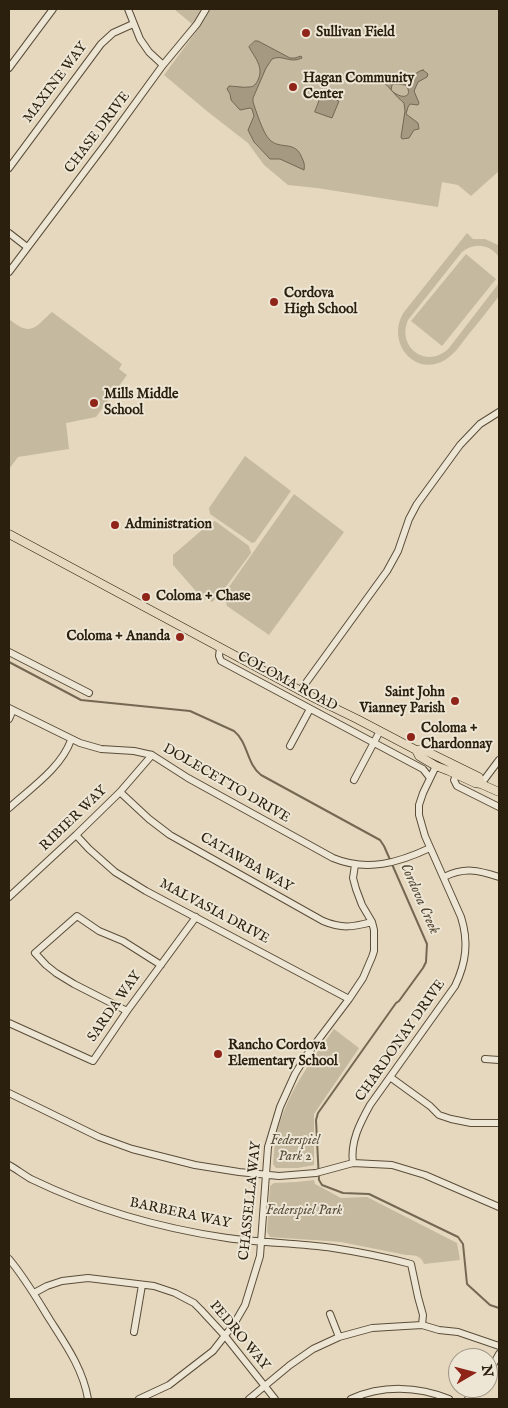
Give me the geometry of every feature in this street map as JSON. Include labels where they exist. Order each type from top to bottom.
[{"type":"main road","name":"COLOMA ROAD","points":[[9,534],[300,691],[416,750],[426,751],[479,777],[481,784]]},
{"type":"main road","name":"COLOMA ROAD","points":[[416,750],[419,756],[436,766],[499,792]]},
{"type":"main road","points":[[426,751],[434,760],[436,766]]},
{"type":"street","points":[[9,68],[53,9]]},
{"type":"street","points":[[128,9],[144,46],[163,64]]},
{"type":"street","name":"CHASE DRIVE","points":[[9,272],[206,9]]},
{"type":"street","name":"MAXINE WAY","points":[[9,168],[101,44],[113,33],[133,24]]},
{"type":"street","points":[[9,234],[27,247]]},
{"type":"street","points":[[300,691],[387,571],[398,551],[409,519],[423,496],[460,445],[480,424],[499,412]]},
{"type":"street","name":"COLOMA ROAD","points":[[220,648],[219,656],[221,661],[422,769],[430,778]]},
{"type":"street","points":[[9,652],[89,693]]},
{"type":"street","points":[[9,719],[11,709]]},
{"type":"street","name":"DOLECETTO DRIVE","points":[[11,709],[71,740],[85,745],[100,749],[134,750],[152,755],[188,778],[333,858],[355,865],[366,866],[390,862],[430,848]]},
{"type":"street","points":[[290,746],[310,709]]},
{"type":"street","points":[[354,780],[380,731]]},
{"type":"street","points":[[9,808],[58,763],[66,752],[71,740]]},
{"type":"street","name":"RIBIER WAY","points":[[9,897],[120,792],[152,755]]},
{"type":"street","points":[[481,784],[499,760]]},
{"type":"street","name":"CHARDONAY DRIVE","points":[[353,1163],[353,1144],[359,1126],[370,1105],[450,994],[462,970],[466,945],[464,928],[444,877],[422,830],[418,810],[423,793],[436,766]]},
{"type":"street","points":[[457,774],[454,780],[457,786],[499,807]]},
{"type":"street","name":"CATAWBA WAY","points":[[120,792],[148,819],[170,835],[324,922],[339,927],[372,922]]},
{"type":"street","name":"MALVASIA DRIVE","points":[[76,835],[115,872],[146,891],[349,999]]},
{"type":"street","name":"CHASSELLA WAY","points":[[139,1399],[180,1378],[213,1352],[234,1324],[245,1305],[260,1256],[268,1147],[276,1118],[295,1074],[363,978],[372,958],[374,940],[372,922],[362,905],[353,878],[355,865]]},
{"type":"street","points":[[444,877],[455,872],[468,870],[499,877]]},
{"type":"street","points":[[127,1011],[56,973],[36,953],[77,916],[99,931],[145,954],[160,965]]},
{"type":"street","name":"SARDA WAY","points":[[9,1023],[93,1061],[196,917]]},
{"type":"street","points":[[485,1059],[499,1060]]},
{"type":"street","points":[[390,1077],[440,1115],[471,1123],[499,1123]]},
{"type":"street","points":[[9,1093],[99,1137],[132,1149],[195,1165],[265,1175],[288,1176],[319,1172],[353,1163],[392,1165],[409,1169],[499,1207]]},
{"type":"street","name":"BARBERA WAY","points":[[9,1165],[30,1178],[75,1199],[91,1203],[110,1212],[189,1232],[353,1251],[411,1264],[423,1316],[422,1325]]},
{"type":"street","points":[[9,1259],[34,1293],[76,1360],[88,1399]]},
{"type":"street","name":"PEDRO WAY","points":[[34,1293],[52,1284],[78,1278],[128,1282],[167,1290],[187,1299],[201,1310],[225,1336],[275,1399]]},
{"type":"street","points":[[134,1332],[142,1286]]},
{"type":"street","points":[[330,1314],[339,1337]]},
{"type":"street","points":[[249,1399],[303,1355],[339,1337],[372,1328],[422,1325],[439,1330],[458,1332],[499,1346]]},
{"type":"street","points":[[351,1399],[379,1390],[400,1389],[426,1392],[449,1399]]},
{"type":"green space","points":[[174,9],[499,9],[499,171],[471,196],[458,185],[442,182],[438,207],[288,185],[264,165],[248,143],[164,75],[198,29]]},
{"type":"green space","points":[[467,233],[473,239],[485,239],[498,245],[499,257],[491,249],[482,246],[472,247],[462,252],[408,320],[405,330],[406,339],[410,347],[416,353],[424,356],[432,357],[441,354],[449,348],[499,283],[499,296],[452,355],[434,364],[423,364],[413,360],[400,345],[399,323],[404,312]]},
{"type":"green space","points":[[466,254],[496,279],[442,346],[411,321]]},
{"type":"green space","points":[[52,312],[122,364],[119,369],[127,375],[96,417],[66,423],[69,449],[18,457],[9,469],[9,319],[16,325],[28,329],[36,326]]},
{"type":"green space","points":[[245,456],[291,491],[255,542],[252,543],[210,514],[209,508]]},
{"type":"green space","points":[[294,494],[344,532],[269,635],[227,606],[224,594]]},
{"type":"green space","points":[[215,521],[249,546],[251,553],[219,596],[212,602],[202,598],[173,565],[173,555],[210,523]]},
{"type":"green space","name":"Federspiel Park 2","points":[[334,1029],[359,1048],[314,1114],[314,1165],[298,1168],[276,1168],[273,1164],[275,1140],[285,1107],[307,1067]]},
{"type":"green space","name":"Federspiel Park","points":[[314,1180],[315,1184],[341,1198],[367,1197],[457,1243],[460,1260],[424,1264],[417,1256],[341,1242],[270,1237],[267,1232],[270,1186],[274,1183]]},
{"type":"shaded area","points":[[255,41],[290,58],[301,56],[302,58],[298,60],[272,59],[266,68],[253,102],[260,122],[269,139],[299,152],[304,170],[280,159],[270,159],[254,142],[248,130],[254,116],[252,109],[240,110],[231,100],[227,89],[229,86],[251,87],[258,80],[260,75],[259,67],[249,47]]},
{"type":"shaded area","points":[[423,70],[428,74],[427,77],[418,82],[414,91],[419,103],[418,105],[410,104],[406,114],[418,123],[419,129],[414,130],[409,138],[402,139],[404,103],[392,91],[405,96],[408,93],[408,89],[406,85],[395,84],[392,85],[391,90],[381,80],[382,78],[400,83],[407,81]]},
{"type":"shaded area","points":[[322,94],[339,101],[332,118],[315,112]]},
{"type":"waterway","name":"Cordova Creek","points":[[9,662],[81,700],[190,711],[234,731],[242,741],[256,771],[261,775],[380,840],[427,944],[426,962],[318,1113],[316,1120],[319,1180],[322,1185],[343,1193],[369,1194],[458,1237],[463,1244],[467,1284],[490,1305],[499,1308]]},
{"type":"place","name":"Sullivan Field","points":[[306,33]]},
{"type":"place","name":"Hagan Community Center","points":[[293,87]]},
{"type":"place","name":"Cordova High School","points":[[274,302]]},
{"type":"place","name":"Mills Middle School","points":[[94,403]]},
{"type":"place","name":"Administration","points":[[115,525]]},
{"type":"place","name":"Coloma + Chase","points":[[146,597]]},
{"type":"place","name":"Coloma + Ananda","points":[[180,637]]},
{"type":"place","name":"Saint John Vianney Parish","points":[[455,701]]},
{"type":"place","name":"Coloma + Chardonnay","points":[[411,737]]},
{"type":"place","name":"Rancho Cordova Elementary School","points":[[218,1054]]}]
